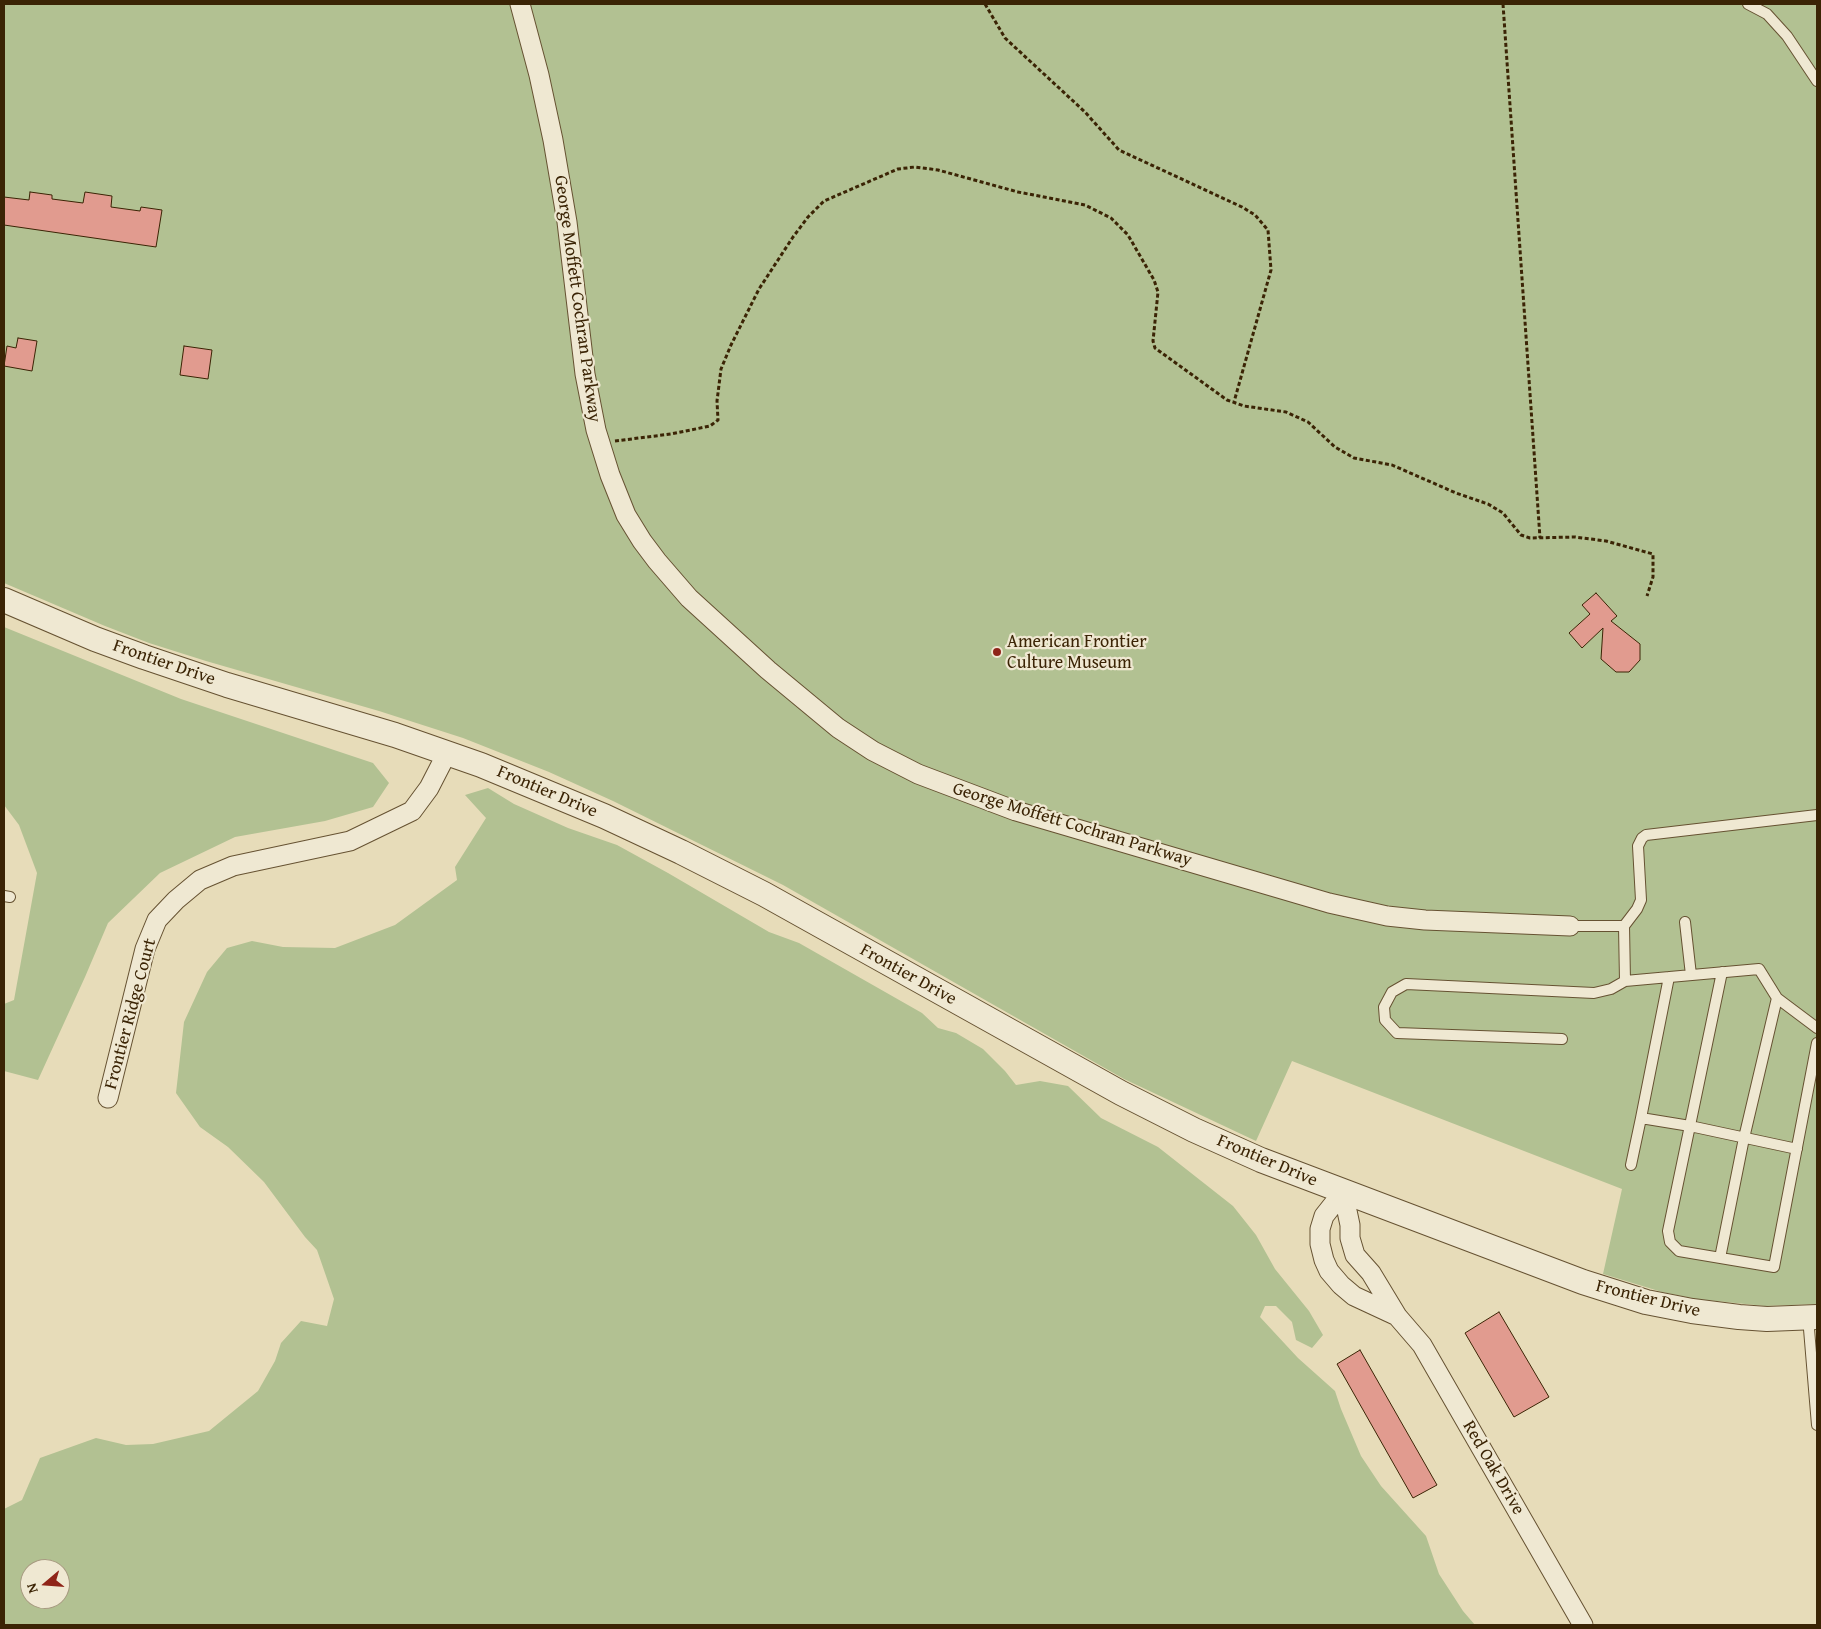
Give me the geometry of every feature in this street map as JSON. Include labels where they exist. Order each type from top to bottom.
[{"type":"street","name":"George Moffett Cochran Parkway","points":[[521,4],[553,140],[567,222],[585,374],[600,444],[610,475],[626,515],[650,552],[679,587],[723,630],[791,690],[852,738],[895,763],[941,784],[1016,811],[1329,903],[1388,916],[1570,926]]},
{"type":"street","name":"Frontier Drive","points":[[4,600],[95,639],[144,657],[227,685],[396,735],[525,782],[604,816],[698,860],[764,894],[1121,1093],[1194,1130],[1261,1160],[1583,1282],[1646,1302],[1739,1317],[1767,1319],[1812,1317]]},
{"type":"street","name":"Frontier Ridge Court","points":[[108,1098],[145,949],[158,920],[176,900],[200,880],[233,866],[350,841],[412,811],[429,788],[447,754]]},
{"type":"street","name":"Red Oak Drive","points":[[1343,1192],[1324,1216],[1320,1229],[1320,1244],[1324,1260],[1329,1271],[1354,1296],[1397,1316]]},
{"type":"street","name":"Red Oak Drive","points":[[1343,1192],[1350,1225],[1350,1238],[1355,1255],[1371,1273],[1397,1316],[1422,1345],[1583,1625]]},
{"type":"lane","points":[[1748,4],[1767,14],[1787,36],[1817,81]]},
{"type":"lane","points":[[1625,981],[1624,926],[1637,909],[1641,900],[1638,846],[1646,835],[1817,815]]},
{"type":"lane","points":[[1685,922],[1691,975]]},
{"type":"lane","points":[[1570,926],[1624,926]]},
{"type":"lane","points":[[1562,1039],[1397,1033],[1385,1020],[1384,1007],[1392,992],[1406,984],[1594,992],[1611,989],[1625,981],[1759,969],[1776,998],[1817,1028]]},
{"type":"lane","points":[[1722,972],[1668,1231],[1670,1242],[1679,1251],[1774,1267],[1817,1043]]},
{"type":"lane","points":[[1631,1165],[1669,977]]},
{"type":"lane","points":[[1720,1258],[1744,1138],[1776,998]]},
{"type":"lane","points":[[1641,1118],[1690,1126],[1797,1149]]},
{"type":"lane","points":[[1812,1317],[1817,1425]]},
{"type":"path","points":[[985,4],[1005,38],[1085,112],[1119,150],[1242,207],[1256,215],[1268,230],[1271,270],[1234,402]]},
{"type":"path","points":[[1503,4],[1540,538]]},
{"type":"path","points":[[600,444],[696,430],[710,426],[718,420],[721,369],[731,345],[759,289],[808,217],[824,201],[898,169],[916,167],[938,170],[1010,190],[1085,206],[1111,218],[1128,235],[1154,280],[1158,292],[1153,341],[1155,348],[1227,400],[1244,406],[1286,412],[1308,422],[1335,447],[1354,458],[1392,465],[1456,493],[1488,504],[1503,513],[1521,535],[1530,538],[1575,537],[1606,541],[1653,554],[1653,577],[1647,596]]},
{"type":"green space","name":"American Frontier Culture Museum","points":[[4,4],[1817,4],[1817,1304],[1765,1306],[1697,1299],[1662,1292],[1603,1274],[1622,1189],[1292,1061],[1256,1141],[1124,1079],[783,885],[613,801],[549,772],[463,738],[379,711],[149,643],[4,583]]},
{"type":"green space","points":[[4,627],[181,699],[373,763],[389,783],[373,807],[325,821],[235,837],[160,873],[108,923],[38,1080],[4,1071],[4,1004],[14,1000],[37,873],[19,825],[4,805]]},
{"type":"green space","points":[[488,788],[514,804],[568,828],[617,845],[769,932],[799,943],[922,1013],[938,1028],[956,1033],[983,1049],[1016,1085],[1040,1081],[1068,1086],[1101,1118],[1158,1147],[1233,1206],[1256,1235],[1275,1269],[1309,1311],[1323,1335],[1312,1348],[1296,1340],[1292,1322],[1276,1306],[1265,1306],[1260,1317],[1298,1358],[1335,1391],[1361,1456],[1381,1486],[1426,1536],[1439,1574],[1463,1611],[1475,1625],[4,1625],[4,1509],[22,1500],[40,1458],[96,1438],[126,1445],[153,1444],[209,1431],[258,1391],[275,1361],[281,1343],[301,1321],[327,1326],[334,1299],[317,1250],[264,1182],[228,1147],[200,1127],[176,1093],[184,1022],[207,972],[227,948],[252,941],[283,947],[335,948],[395,925],[457,880],[455,867],[486,818],[465,795]]},
{"type":"building","points":[[30,192],[52,195],[52,199],[83,203],[85,192],[112,196],[111,207],[140,211],[141,207],[162,210],[156,247],[4,225],[4,197],[29,200]]},
{"type":"building","points":[[18,338],[37,341],[32,371],[4,366],[7,346],[16,348]]},
{"type":"building","points":[[184,346],[212,350],[208,379],[180,375]]},
{"type":"building","points":[[1596,593],[1617,616],[1611,621],[1640,644],[1640,660],[1629,672],[1616,672],[1601,659],[1603,628],[1582,648],[1569,633],[1590,614],[1582,605]]},
{"type":"building","points":[[1499,1312],[1549,1397],[1514,1417],[1465,1333]]},
{"type":"building","points":[[1360,1350],[1437,1485],[1413,1498],[1337,1364]]},
{"type":"place","name":"American Frontier Culture Museum","points":[[997,652]]}]
